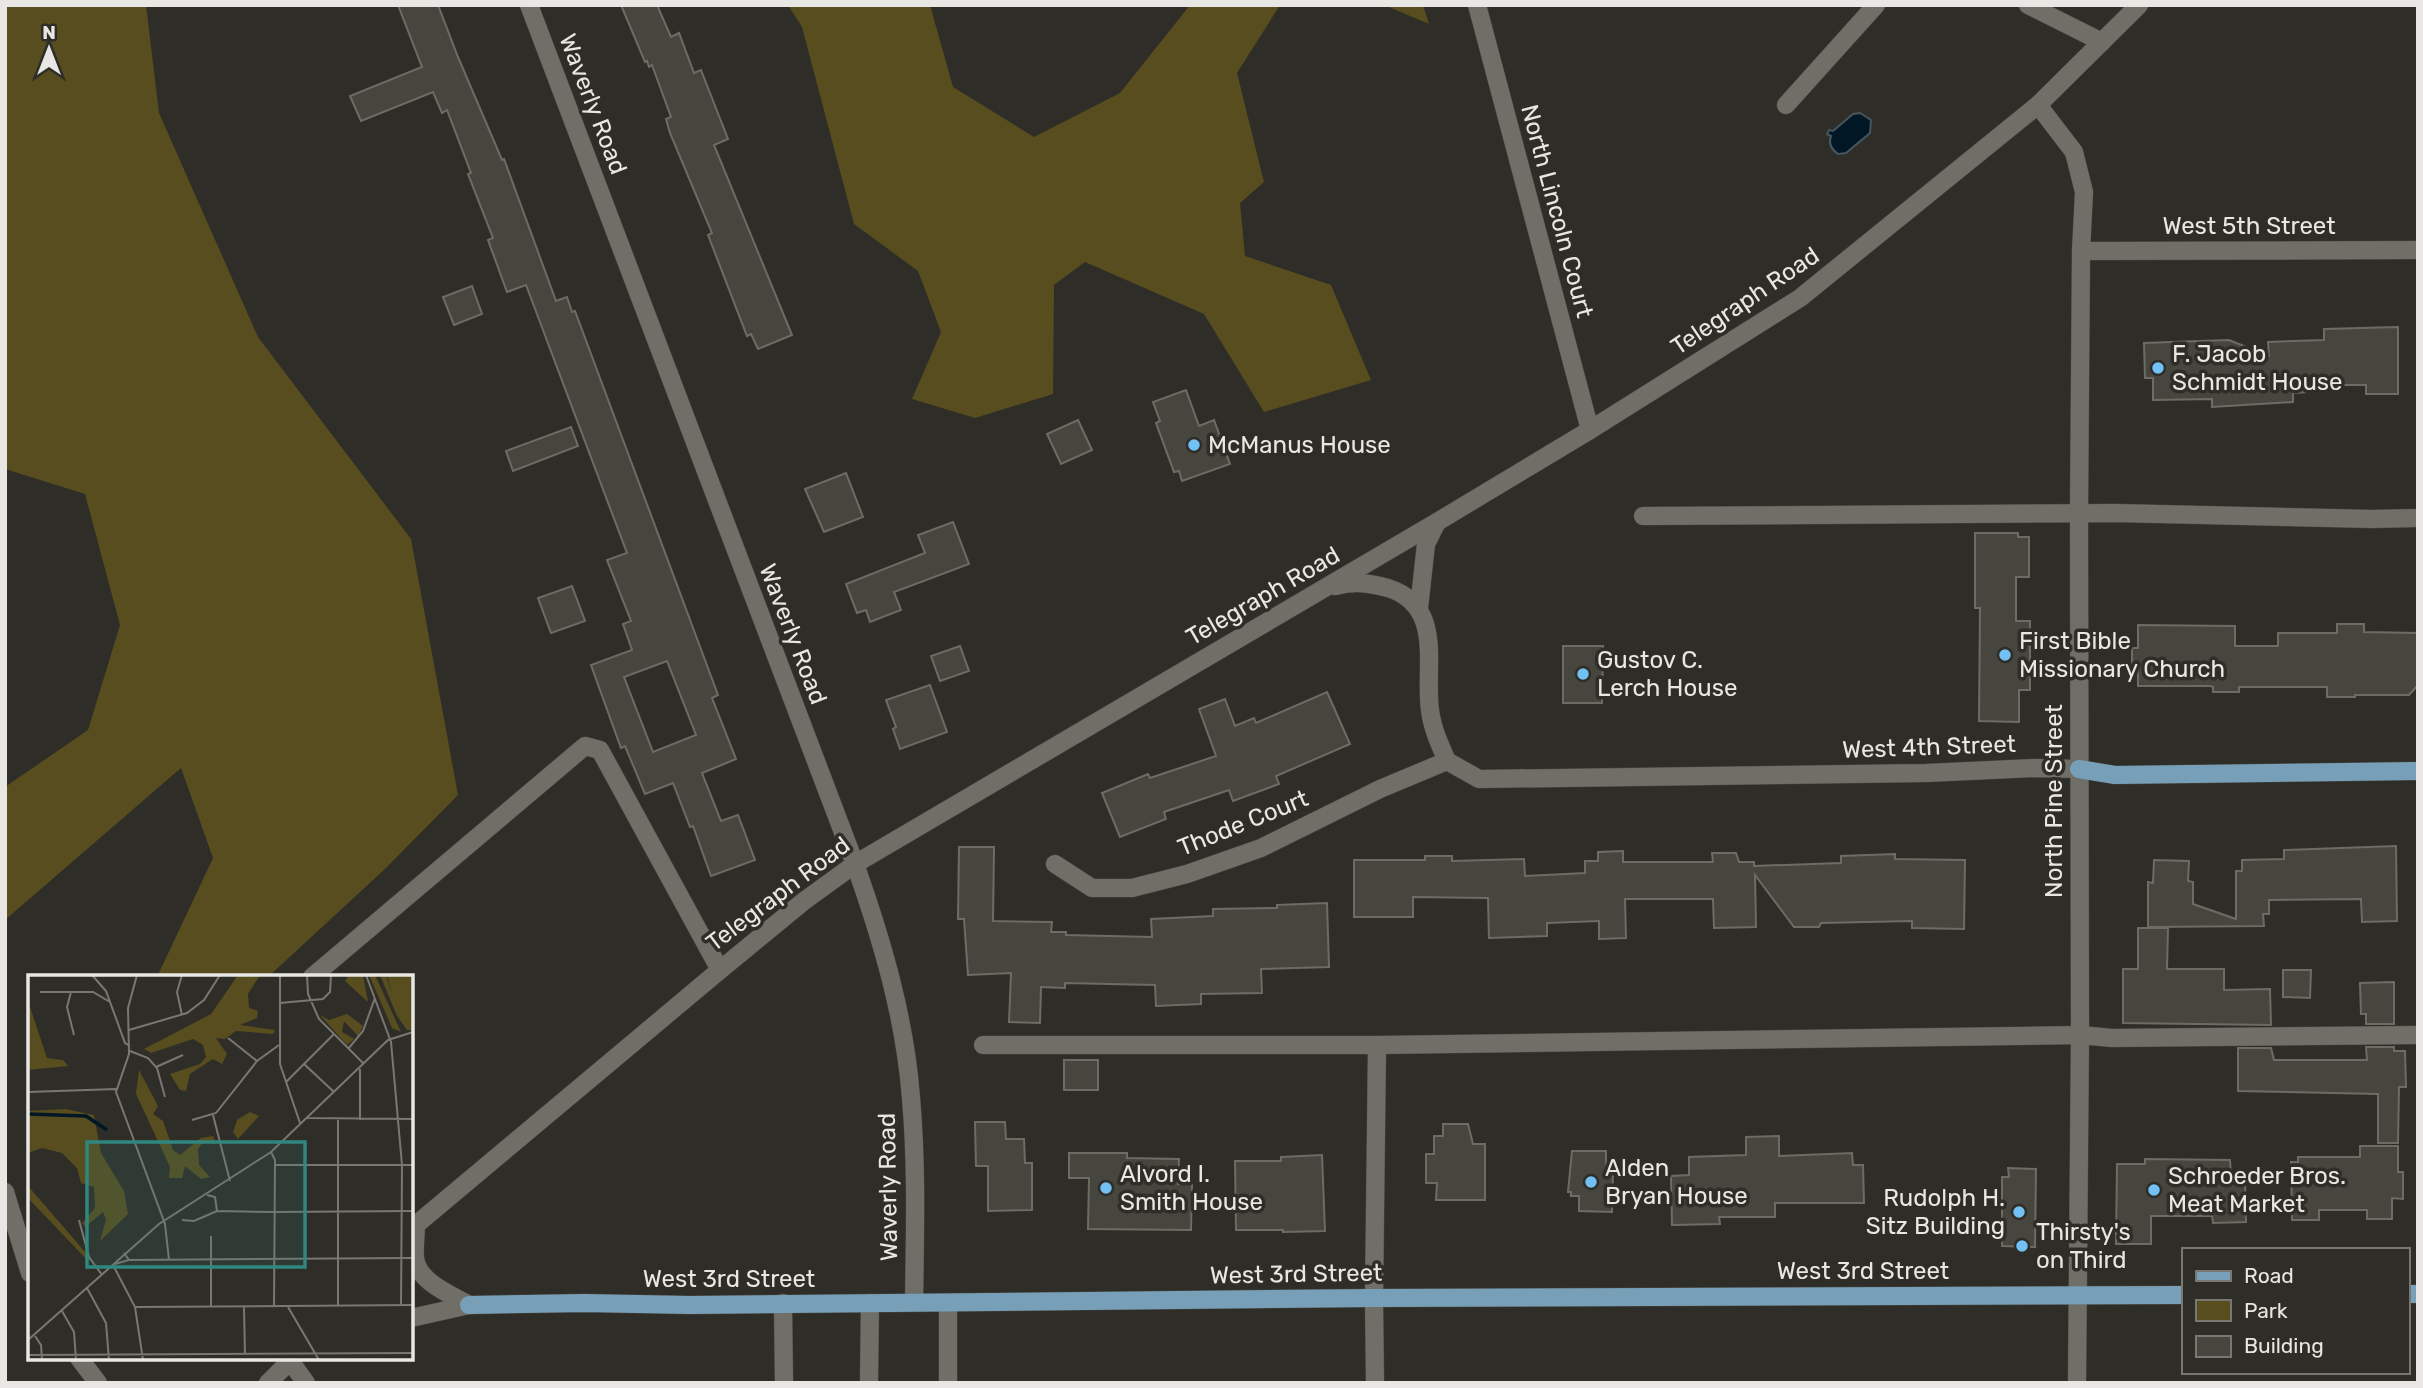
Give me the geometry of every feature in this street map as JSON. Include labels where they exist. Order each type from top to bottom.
[{"type":"main road","name":"West 4th Street","points":[[2079,769],[2115,775],[2418,771]]},
{"type":"main road","name":"West 3rd Street","points":[[469,1305],[2182,1295]]},
{"type":"street","name":"Waverly Road","points":[[529,5],[855,864],[889,969],[904,1044],[916,1159],[914,1301]]},
{"type":"street","name":"North Lincoln Court","points":[[1477,5],[1590,430]]},
{"type":"street","points":[[1786,105],[1876,5]]},
{"type":"street","points":[[2028,5],[2102,42]]},
{"type":"street","name":"Telegraph Road","points":[[414,1227],[719,970],[804,901],[855,864],[1325,589],[1590,430],[1800,299],[2038,106],[2139,5]]},
{"type":"street","name":"North Pine Street","points":[[2038,106],[2074,152],[2084,192],[2078,514],[2080,1035],[2077,1383]]},
{"type":"street","name":"West 5th Street","points":[[2081,251],[2418,250]]},
{"type":"street","points":[[1643,516],[2078,514],[2418,518]]},
{"type":"street","points":[[1437,522],[1426,544],[1419,608],[1430,649],[1429,710],[1447,761]]},
{"type":"street","points":[[1325,589],[1350,582],[1372,583],[1394,590],[1419,608]]},
{"type":"street","points":[[314,975],[585,746],[600,750],[719,970]]},
{"type":"street","name":"West 4th Street","points":[[1447,761],[1479,779],[1912,774],[2036,768],[2079,769]]},
{"type":"street","name":"Thode Court","points":[[1055,864],[1092,888],[1132,888],[1188,874],[1261,848],[1380,789],[1447,761]]},
{"type":"street","points":[[983,1045],[1377,1045],[2080,1035],[2126,1038],[2418,1035]]},
{"type":"street","points":[[1376,1383],[1374,1298],[1377,1045]]},
{"type":"street","points":[[5,1192],[23,1222],[28,1258]]},
{"type":"street","points":[[414,1227],[415,1258],[419,1269],[427,1279],[469,1305]]},
{"type":"street","points":[[783,1303],[784,1383]]},
{"type":"street","points":[[869,1383],[870,1303]]},
{"type":"street","points":[[948,1303],[948,1383]]},
{"type":"street","name":"West 3rd Street","points":[[413,1318],[469,1305]]},
{"type":"street","points":[[81,1360],[98,1383]]},
{"type":"street","points":[[268,1383],[296,1360],[306,1383]]},
{"type":"green space","points":[[5,5],[146,5],[159,113],[258,337],[411,539],[458,795],[385,869],[270,975],[158,975],[213,858],[181,768],[5,920],[5,787],[88,730],[120,625],[85,494],[5,469]]},
{"type":"green space","points":[[788,5],[930,5],[953,87],[1034,137],[1120,93],[1190,5],[1280,5],[1237,73],[1264,182],[1240,203],[1245,256],[1331,285],[1371,380],[1264,412],[1204,314],[1085,262],[1054,285],[1053,394],[975,418],[912,399],[941,332],[918,271],[854,224],[802,27]]},
{"type":"green space","points":[[1384,5],[1423,5],[1429,24]]},
{"type":"water","points":[[1860,113],[1871,120],[1870,133],[1846,153],[1838,154],[1831,146],[1831,136],[1827,134],[1829,130],[1833,131],[1853,114]]},
{"type":"building","points":[[398,5],[438,5],[502,160],[504,159],[556,301],[567,297],[572,312],[575,311],[718,695],[712,698],[736,759],[702,773],[721,821],[738,815],[755,860],[711,876],[693,826],[690,827],[673,783],[645,794],[625,746],[621,748],[591,665],[632,650],[623,624],[631,621],[607,560],[627,553],[526,285],[507,292],[488,240],[493,238],[468,174],[471,173],[447,110],[442,113],[433,92],[361,121],[350,96],[422,67]],"holes":[[[667,661],[696,735],[653,752],[624,677]]]},
{"type":"building","points":[[621,5],[657,5],[671,37],[679,33],[694,73],[701,70],[728,139],[714,145],[792,335],[758,349],[751,334],[747,336],[708,235],[712,233],[670,133],[666,119],[671,117],[652,65],[649,67],[647,61],[645,62]]},
{"type":"building","points":[[472,286],[482,314],[454,325],[443,297]]},
{"type":"building","points":[[2398,327],[2398,394],[2366,394],[2366,385],[2307,385],[2308,392],[2293,393],[2293,402],[2212,407],[2212,399],[2153,400],[2153,378],[2145,378],[2144,343],[2229,340],[2269,356],[2268,342],[2324,340],[2324,329]]},
{"type":"building","name":"McManus House","points":[[1186,390],[1199,426],[1214,420],[1230,464],[1182,481],[1179,471],[1174,472],[1156,423],[1160,421],[1153,402]]},
{"type":"building","points":[[1078,420],[1092,450],[1061,464],[1047,434]]},
{"type":"building","points":[[571,427],[578,446],[513,471],[506,451]]},
{"type":"building","points":[[846,473],[863,517],[824,532],[805,489]]},
{"type":"building","points":[[953,522],[969,564],[894,592],[901,610],[870,622],[866,610],[857,613],[846,584],[925,553],[918,535]]},
{"type":"building","points":[[1975,533],[2018,533],[2018,537],[2029,537],[2029,577],[2016,577],[2016,621],[2030,621],[2030,690],[2019,690],[2019,722],[1979,721],[1980,608],[1975,608]]},
{"type":"building","points":[[572,586],[585,621],[551,633],[538,598]]},
{"type":"building","points":[[2337,624],[2364,624],[2364,632],[2418,633],[2418,685],[2409,695],[2355,697],[2327,697],[2327,687],[2239,687],[2239,692],[2213,692],[2213,687],[2210,686],[2138,686],[2138,670],[2132,670],[2132,648],[2138,648],[2138,625],[2235,626],[2235,646],[2278,646],[2278,633],[2337,633]]},
{"type":"building","points":[[960,646],[969,671],[940,681],[931,656]]},
{"type":"building","name":"Gustov C. Lerch House","points":[[1563,646],[1603,646],[1602,703],[1563,703]]},
{"type":"building","points":[[930,685],[947,732],[900,749],[893,729],[896,727],[886,700]]},
{"type":"building","points":[[1327,692],[1350,744],[1276,776],[1279,784],[1233,801],[1229,790],[1164,812],[1166,819],[1120,837],[1102,793],[1148,774],[1150,778],[1216,756],[1199,709],[1225,699],[1235,726],[1254,718],[1256,723]]},
{"type":"building","points":[[2396,846],[2397,921],[2362,922],[2361,899],[2269,900],[2269,914],[2263,914],[2264,926],[2148,927],[2148,882],[2153,883],[2154,860],[2189,861],[2188,881],[2193,882],[2193,904],[2236,919],[2236,871],[2242,871],[2242,860],[2284,859],[2284,850]]},
{"type":"building","points":[[959,847],[994,847],[993,921],[1052,922],[1051,932],[1066,932],[1066,935],[1152,937],[1151,919],[1213,916],[1213,909],[1277,908],[1277,905],[1327,903],[1329,967],[1261,969],[1262,993],[1201,994],[1201,1004],[1156,1006],[1155,985],[1065,983],[1065,988],[1041,987],[1040,1023],[1009,1022],[1011,973],[968,975],[964,919],[958,919]]},
{"type":"building","points":[[1623,851],[1623,862],[1713,862],[1712,853],[1736,853],[1739,862],[1754,862],[1754,866],[1841,863],[1841,856],[1895,854],[1895,859],[1965,860],[1964,929],[1912,928],[1912,921],[1821,923],[1819,927],[1794,927],[1755,875],[1756,927],[1714,928],[1713,899],[1625,899],[1626,938],[1599,939],[1599,921],[1547,923],[1547,936],[1489,938],[1488,898],[1413,897],[1413,917],[1354,917],[1354,860],[1425,860],[1425,856],[1452,856],[1452,861],[1524,859],[1525,876],[1585,873],[1585,861],[1598,861],[1598,852]]},
{"type":"building","points":[[2138,928],[2168,928],[2167,969],[2224,969],[2224,990],[2270,989],[2271,1025],[2123,1023],[2123,969],[2138,969]]},
{"type":"building","points":[[2283,970],[2311,970],[2310,998],[2283,997]]},
{"type":"building","points":[[2394,982],[2394,1024],[2366,1024],[2366,1014],[2361,1014],[2360,983]]},
{"type":"building","points":[[2366,1047],[2394,1047],[2394,1051],[2405,1051],[2406,1087],[2399,1087],[2398,1143],[2378,1143],[2378,1094],[2238,1091],[2238,1048],[2271,1048],[2274,1060],[2367,1060]]},
{"type":"building","points":[[1064,1060],[1098,1060],[1098,1090],[1064,1090]]},
{"type":"building","points":[[975,1122],[1005,1122],[1006,1139],[1024,1139],[1025,1163],[1032,1163],[1032,1210],[988,1211],[988,1166],[976,1166]]},
{"type":"building","points":[[1443,1124],[1468,1124],[1473,1144],[1485,1144],[1485,1200],[1436,1200],[1437,1183],[1426,1183],[1426,1154],[1434,1154],[1434,1136],[1443,1136]]},
{"type":"building","points":[[1779,1136],[1779,1156],[1852,1153],[1853,1165],[1863,1165],[1864,1203],[1775,1203],[1775,1217],[1719,1217],[1720,1224],[1672,1225],[1671,1176],[1689,1175],[1689,1157],[1746,1155],[1746,1137]]},
{"type":"building","points":[[2360,1146],[2398,1146],[2398,1172],[2403,1172],[2403,1199],[2392,1198],[2392,1219],[2367,1219],[2367,1210],[2319,1210],[2319,1220],[2292,1220],[2291,1162],[2298,1162],[2298,1157],[2360,1157]]},
{"type":"building","name":"Alden Bryan House","points":[[1572,1151],[1606,1151],[1606,1170],[1613,1170],[1612,1212],[1579,1211],[1579,1196],[1571,1196],[1571,1192],[1568,1192]]},
{"type":"building","points":[[1069,1153],[1127,1153],[1127,1158],[1179,1159],[1178,1184],[1192,1184],[1191,1230],[1088,1229],[1089,1178],[1069,1178]]},
{"type":"building","points":[[1322,1155],[1325,1231],[1236,1230],[1235,1161],[1281,1161],[1281,1157]]},
{"type":"building","name":"Schroeder Bros. Meat Market","points":[[2145,1159],[2230,1160],[2231,1175],[2245,1175],[2246,1222],[2213,1223],[2212,1216],[2151,1216],[2151,1244],[2116,1244],[2117,1164],[2145,1164]]},
{"type":"building","name":"Rudolph H. Sitz Building","points":[[2008,1168],[2036,1169],[2035,1247],[2002,1246],[2002,1177],[2009,1177]]},
{"type":"place","name":"F. Jacob Schmidt House","points":[[2158,368]]},
{"type":"place","name":"McManus House","points":[[1194,445]]},
{"type":"place","name":"First Bible Missionary Church","points":[[2005,655]]},
{"type":"place","name":"Gustov C. Lerch House","points":[[1583,674]]},
{"type":"place","name":"Alden Bryan House","points":[[1591,1182]]},
{"type":"place","name":"Alvord I. Smith House","points":[[1106,1188]]},
{"type":"place","name":"Schroeder Bros. Meat Market","points":[[2154,1190]]},
{"type":"place","name":"Rudolph H. Sitz Building","points":[[2019,1212]]},
{"type":"place","name":"Thirsty's on Third","points":[[2022,1246]]}]
